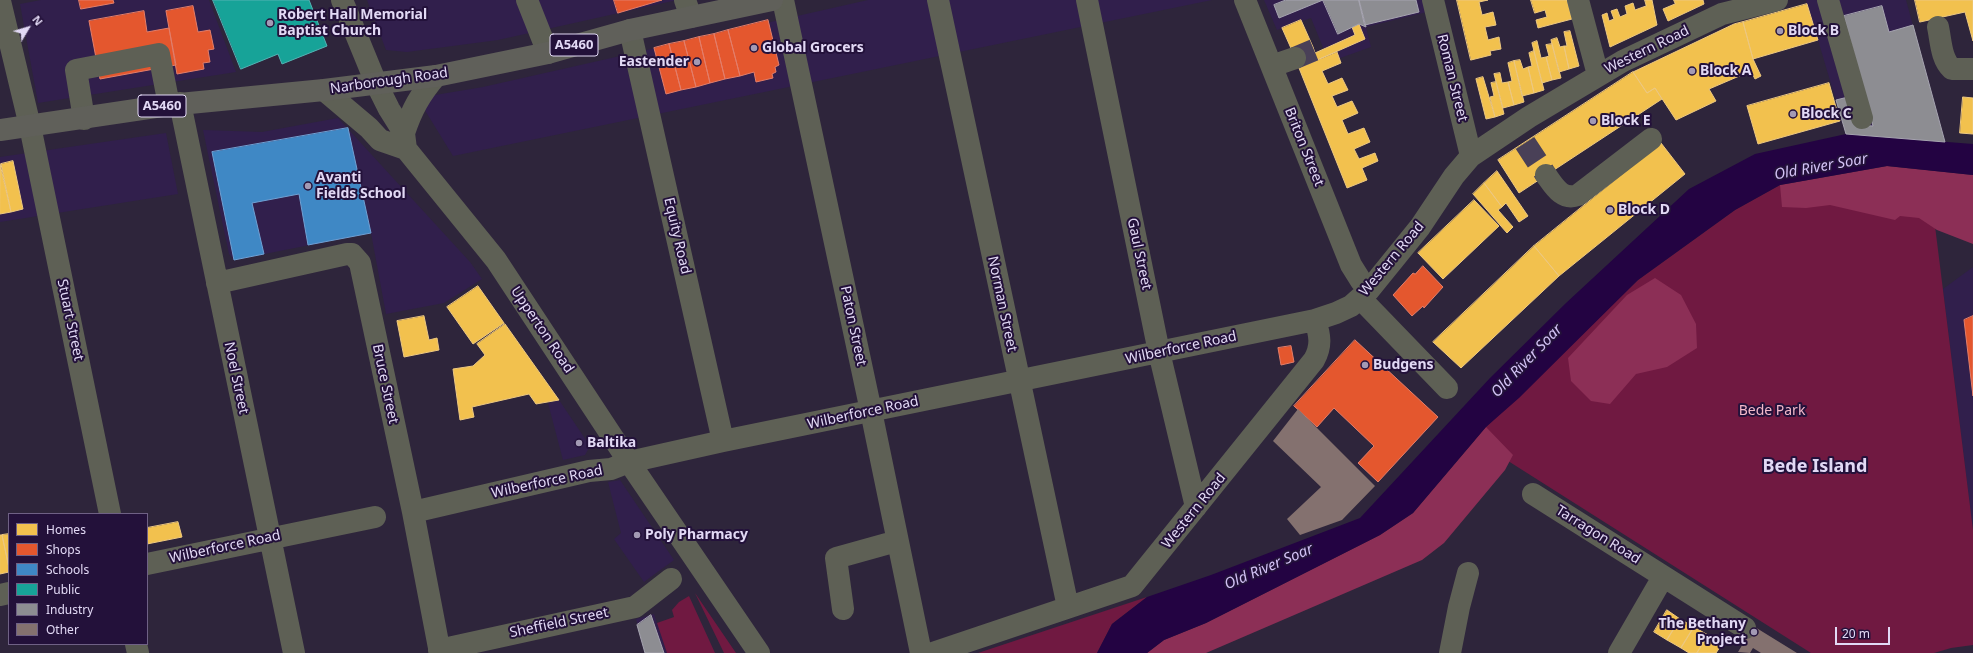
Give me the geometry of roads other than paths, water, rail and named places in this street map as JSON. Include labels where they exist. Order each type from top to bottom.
[{"type":"main road","name":"Narborough Road","points":[[0,130],[84,119],[174,104],[324,90],[436,76],[548,53],[630,30],[688,9],[772,0]]},
{"type":"street","points":[[0,2],[14,0]]},
{"type":"street","name":"Upperton Road","points":[[342,0],[376,83],[405,141],[496,260],[629,462],[759,653]]},
{"type":"street","points":[[527,0],[548,53]]},
{"type":"street","name":"Paton Street","points":[[783,0],[871,411],[920,653]]},
{"type":"street","name":"Norman Street","points":[[938,0],[1068,607]]},
{"type":"street","name":"Gaul Street","points":[[1087,0],[1159,352],[1196,507]]},
{"type":"street","name":"Briton Street","points":[[1245,0],[1351,265],[1361,281],[1365,294],[1447,388]]},
{"type":"street","name":"Roman Street","points":[[1433,0],[1471,156]]},
{"type":"street","points":[[1578,0],[1598,75]]},
{"type":"street","name":"Western Road","points":[[933,653],[1132,586],[1314,360],[1319,352],[1321,343],[1315,320],[1351,306],[1365,294],[1420,227],[1454,176],[1471,156],[1519,135],[1598,75],[1720,7],[1777,0]]},
{"type":"street","points":[[1828,0],[1862,118]]},
{"type":"street","name":"Stuart Street","points":[[0,2],[30,126],[110,513]]},
{"type":"street","points":[[1938,27],[1944,58],[1947,65],[1952,69],[1973,69]]},
{"type":"street","name":"Equity Road","points":[[630,30],[723,441]]},
{"type":"street","name":"Noel Street","points":[[84,119],[76,70],[159,54],[174,104],[217,283],[294,653]]},
{"type":"street","points":[[1272,66],[1295,58]]},
{"type":"street","points":[[324,90],[369,128],[380,140],[405,141],[420,96],[436,76]]},
{"type":"street","points":[[1546,175],[1560,193],[1572,197],[1578,195],[1651,139]]},
{"type":"street","name":"Bruce Street","points":[[217,283],[352,254],[360,263],[376,304],[413,512],[440,652]]},
{"type":"street","name":"Wilberforce Road","points":[[413,512],[589,471],[611,469],[629,462],[723,441],[1315,320]]},
{"type":"street","name":"Tarragon Road","points":[[1533,494],[1745,628]]},
{"type":"street","name":"Wilberforce Road","points":[[148,564],[374,517]]},
{"type":"street","points":[[843,609],[836,558],[897,541]]},
{"type":"street","points":[[1450,653],[1459,607],[1468,573]]},
{"type":"street","points":[[1619,653],[1663,577]]},
{"type":"street","name":"Sheffield Street","points":[[440,652],[635,607],[671,579]]},
{"type":"water","name":"Old River Soar","points":[[1846,134],[1973,144],[1973,175],[1887,166],[1780,185],[1735,210],[1638,280],[1519,398],[1486,427],[1413,513],[1380,535],[1206,623],[1164,640],[1147,653],[1097,653],[1112,624],[1147,597],[1211,575],[1360,518],[1490,378],[1566,303],[1689,189],[1755,154]]},
{"type":"tunnel","points":[[1295,58],[1314,50]]},
{"type":"tunnel","points":[[1525,143],[1546,175]]},
{"type":"place","name":"Robert Hall Memorial Baptist Church","points":[[270,23]]},
{"type":"place","name":"Block B","points":[[1780,31]]},
{"type":"place","name":"Global Grocers","points":[[754,48]]},
{"type":"place","name":"Eastender","points":[[697,62]]},
{"type":"place","name":"Block A","points":[[1692,71]]},
{"type":"place","name":"Block C","points":[[1793,114]]},
{"type":"place","name":"Block E","points":[[1593,121]]},
{"type":"place","name":"Avanti Fields School","points":[[308,186]]},
{"type":"place","name":"Block D","points":[[1610,210]]},
{"type":"place","name":"Budgens","points":[[1365,365]]},
{"type":"place","name":"Baltika","points":[[579,443]]},
{"type":"place","name":"Poly Pharmacy","points":[[637,535]]},
{"type":"place","name":"The Bethany Project","points":[[1754,632]]},
{"type":"district","name":"Bede Island","points":[[1815,467]]},
{"type":"park label","name":"Bede Park","points":[[1772,411]]}]
